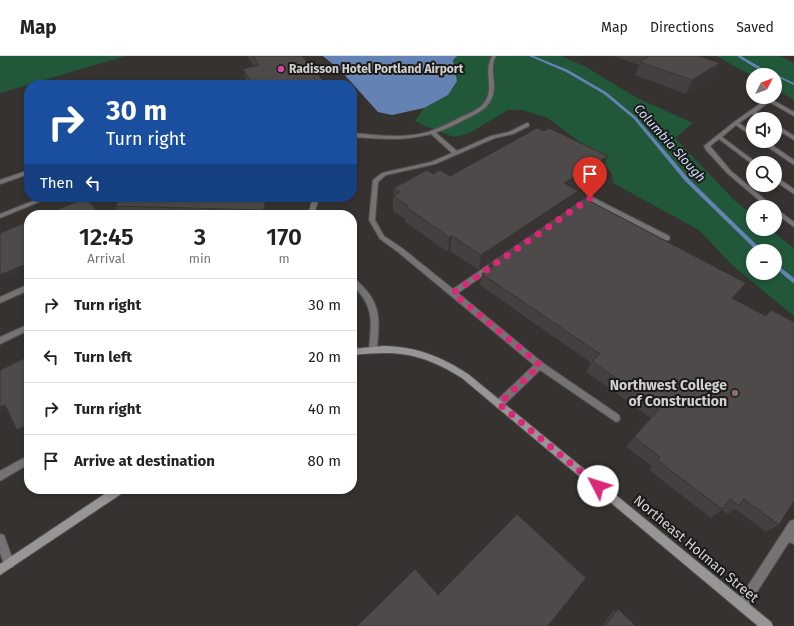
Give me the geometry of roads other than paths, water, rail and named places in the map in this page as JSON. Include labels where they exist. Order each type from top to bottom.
[{"type":"street","points":[[357,136],[406,137],[432,132],[440,130],[483,108],[489,99],[491,86],[489,70],[494,56]]},
{"type":"street","points":[[753,112],[770,100],[794,114]]},
{"type":"street","points":[[746,117],[707,146],[711,153],[729,172],[763,200]]},
{"type":"street","points":[[736,123],[746,130]]},
{"type":"street","points":[[527,125],[511,134],[493,137],[433,163],[384,174],[375,181],[372,220],[382,237],[400,250],[540,365],[616,418]]},
{"type":"street","points":[[782,130],[794,138]]},
{"type":"street","points":[[432,132],[456,153]]},
{"type":"street","points":[[719,137],[746,157]]},
{"type":"street","points":[[772,148],[794,163]]},
{"type":"street","points":[[0,182],[24,174]]},
{"type":"street","points":[[782,183],[794,192]]},
{"type":"street","points":[[577,207],[590,198],[667,238]]},
{"type":"street","points":[[0,216],[35,202]]},
{"type":"street","points":[[782,216],[794,225]]},
{"type":"street","points":[[453,293],[505,257]]},
{"type":"street","points":[[357,286],[374,305],[376,325],[374,349]]},
{"type":"street","points":[[0,300],[24,289]]},
{"type":"street","points":[[0,341],[24,329]]},
{"type":"street","name":"Northeast Holman Street","points":[[357,351],[374,349],[413,351],[433,357],[448,364],[465,376],[767,626]]},
{"type":"street","points":[[499,404],[540,365]]},
{"type":"street","points":[[0,476],[24,462]]},
{"type":"street","points":[[0,539],[4,566],[113,494]]},
{"type":"street","points":[[742,605],[792,533]]},
{"type":"water","points":[[323,56],[457,56],[453,60],[457,81],[448,95],[424,108],[392,115],[378,112],[357,89],[357,80],[349,80]]},
{"type":"waterway","name":"Columbia Slough","points":[[531,56],[567,71],[605,93],[635,118],[687,180],[753,244]]},
{"type":"waterway","name":"Columbia Slough","points":[[739,56],[759,68]]},
{"type":"waterway","name":"Columbia Slough","points":[[782,78],[794,84]]},
{"type":"waterway","name":"Columbia Slough","points":[[782,271],[794,281]]},
{"type":"place","name":"Radisson Hotel Portland Airport","points":[[281,69]]},
{"type":"place","name":"Northwest College of Construction","points":[[735,393]]}]
